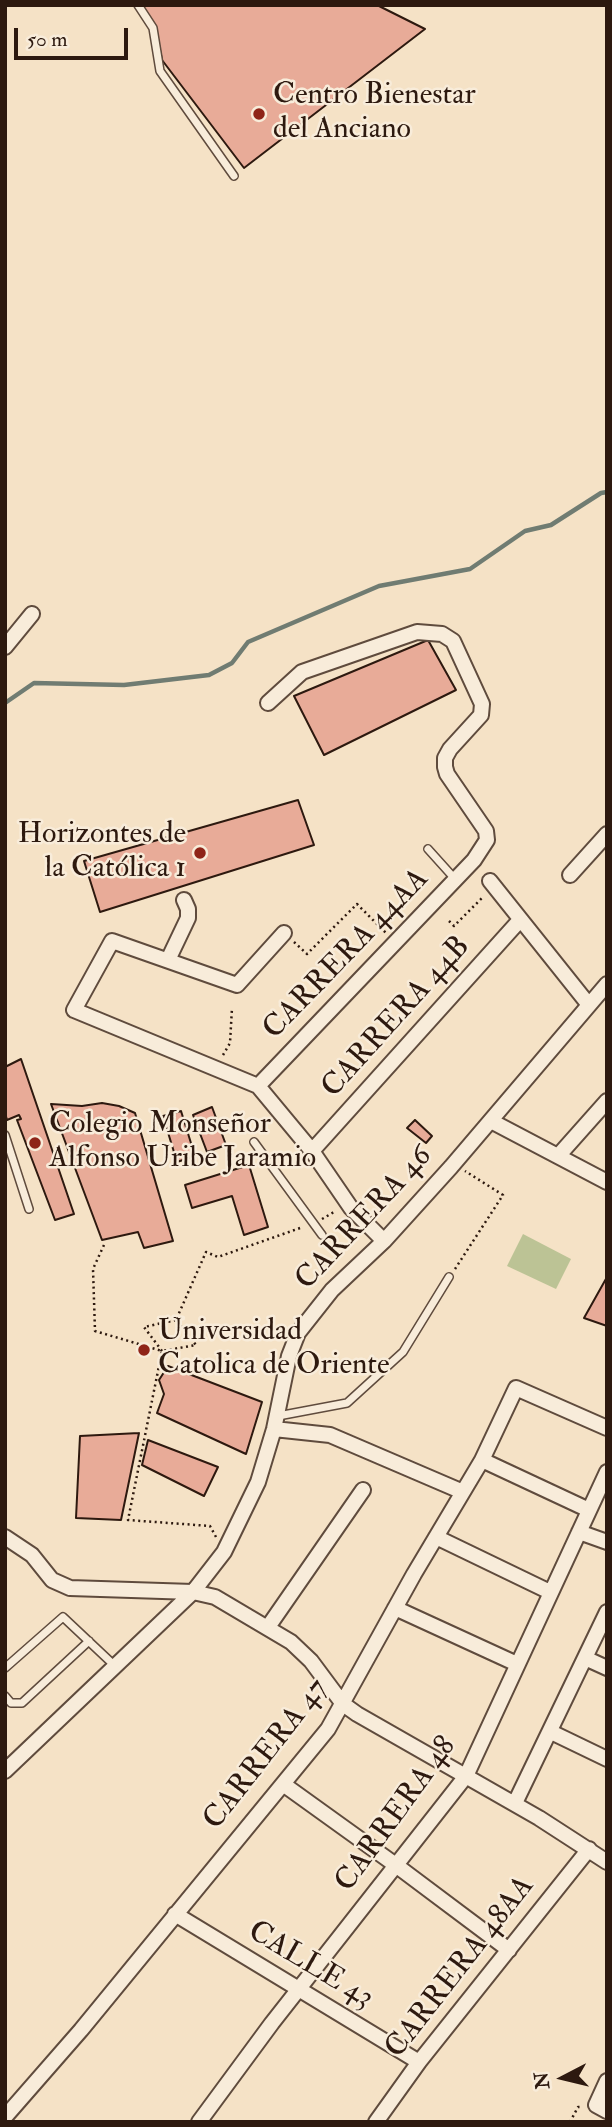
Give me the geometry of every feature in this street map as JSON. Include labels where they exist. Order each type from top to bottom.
[{"type":"street","points":[[5,647],[32,614]]},
{"type":"street","name":"CARRERA 44AA","points":[[258,1086],[474,860],[485,845],[486,831],[445,767],[445,758],[450,749],[481,715],[482,704],[453,641],[442,634],[417,632],[302,672],[268,703]]},
{"type":"street","points":[[570,875],[607,834]]},
{"type":"street","points":[[492,883],[589,1004]]},
{"type":"street","points":[[168,961],[188,918],[184,900]]},
{"type":"street","name":"CARRERA 44B","points":[[312,1151],[520,920]]},
{"type":"street","points":[[284,933],[237,985],[112,941],[74,1010],[258,1086],[312,1151],[351,1208],[384,1241]]},
{"type":"street","name":"CARRERA 46","points":[[5,1771],[193,1592],[224,1552],[258,1482],[276,1423],[289,1356],[298,1333],[332,1290],[384,1241],[453,1164],[607,984]]},
{"type":"street","points":[[559,1155],[607,1101]]},
{"type":"street","points":[[491,1121],[607,1182]]},
{"type":"street","name":"CARRERA 47","points":[[5,2117],[81,2031],[328,1729],[482,1460],[516,1388],[607,1428]]},
{"type":"street","points":[[276,1423],[330,1434],[463,1492]]},
{"type":"street","points":[[482,1460],[589,1510]]},
{"type":"street","name":"CARRERA 48","points":[[199,2122],[298,1990],[466,1776],[607,1472]]},
{"type":"street","points":[[268,1627],[363,1490]]},
{"type":"street","points":[[579,1532],[607,1542]]},
{"type":"street","points":[[5,1537],[32,1555],[52,1580],[70,1588],[193,1592],[215,1597],[290,1642],[311,1661],[343,1704],[395,1737],[515,1803],[607,1862]]},
{"type":"street","points":[[436,1537],[550,1592]]},
{"type":"street","points":[[395,1608],[517,1664]]},
{"type":"street","points":[[515,1803],[607,1612]]},
{"type":"street","points":[[585,1658],[607,1668]]},
{"type":"street","points":[[551,1732],[607,1759]]},
{"type":"street","points":[[283,1784],[509,1950]]},
{"type":"street","name":"CARRERA 48AA","points":[[376,2122],[419,2062],[589,1849]]},
{"type":"street","name":"CALLE 43","points":[[175,1914],[419,2062]]},
{"type":"street","points":[[602,2108],[607,2081]]},
{"type":"lane","points":[[138,5],[153,28],[160,71],[234,176]]},
{"type":"lane","points":[[428,849],[456,880]]},
{"type":"lane","points":[[5,1135],[29,1209]]},
{"type":"lane","points":[[254,1142],[323,1235]]},
{"type":"lane","points":[[276,1423],[347,1403],[403,1352],[449,1277]]},
{"type":"lane","points":[[5,1668],[63,1617],[115,1666]]},
{"type":"lane","points":[[5,1696],[11,1703],[22,1703],[89,1641]]},
{"type":"path","points":[[449,921],[454,926],[492,883]]},
{"type":"path","points":[[284,933],[307,954],[357,904],[396,942]]},
{"type":"path","points":[[215,1068],[230,1042],[232,1008]]},
{"type":"path","points":[[449,1277],[503,1195],[453,1164]]},
{"type":"path","points":[[176,1320],[206,1252],[218,1256],[315,1224],[334,1212]]},
{"type":"path","points":[[104,1245],[93,1269],[95,1331],[162,1351],[196,1345],[176,1320]]},
{"type":"path","points":[[176,1320],[144,1327],[162,1351],[128,1520],[210,1526],[224,1552]]},
{"type":"path","points":[[570,2122],[578,2107],[602,2108]]},
{"type":"green space","points":[[523,1234],[571,1259],[556,1289],[507,1266]]},
{"type":"building","name":"Centro Bienestar del Anciano","points":[[141,5],[377,5],[425,29],[244,168],[162,60],[155,25]]},
{"type":"building","points":[[428,640],[456,690],[324,755],[294,696]]},
{"type":"building","name":"Horizontes de la Católica 1","points":[[298,800],[314,845],[100,912],[84,861]]},
{"type":"building","points":[[21,1059],[74,1214],[55,1220],[17,1120],[21,1119],[19,1115],[7,1120],[5,1113],[5,1067]]},
{"type":"building","points":[[102,1103],[135,1113],[173,1241],[144,1248],[138,1232],[102,1240],[51,1104],[82,1106]]},
{"type":"building","points":[[212,1107],[226,1145],[207,1152],[193,1115]]},
{"type":"building","points":[[181,1111],[195,1156],[177,1162],[163,1116]]},
{"type":"building","points":[[415,1120],[432,1136],[426,1143],[407,1128]]},
{"type":"building","points":[[249,1165],[268,1227],[244,1235],[232,1196],[192,1208],[185,1185]]},
{"type":"building","points":[[607,1277],[607,1326],[584,1318]]},
{"type":"building","points":[[168,1366],[262,1402],[246,1454],[157,1413],[164,1394],[159,1380]]},
{"type":"building","points":[[139,1433],[121,1520],[76,1518],[80,1436]]},
{"type":"building","points":[[148,1440],[218,1467],[204,1496],[142,1465]]},
{"type":"waterway","points":[[5,703],[34,683],[124,685],[209,675],[232,663],[248,642],[379,586],[470,569],[525,531],[551,525],[601,493],[607,492]]},
{"type":"place","name":"Centro Bienestar del Anciano","points":[[259,114]]},
{"type":"place","name":"Horizontes de la Católica 1","points":[[200,853]]},
{"type":"place","name":"Colegio Monseñor Alfonso Uribe Jaramio","points":[[35,1143]]},
{"type":"place","name":"Universidad Catolica de Oriente","points":[[144,1350]]}]
